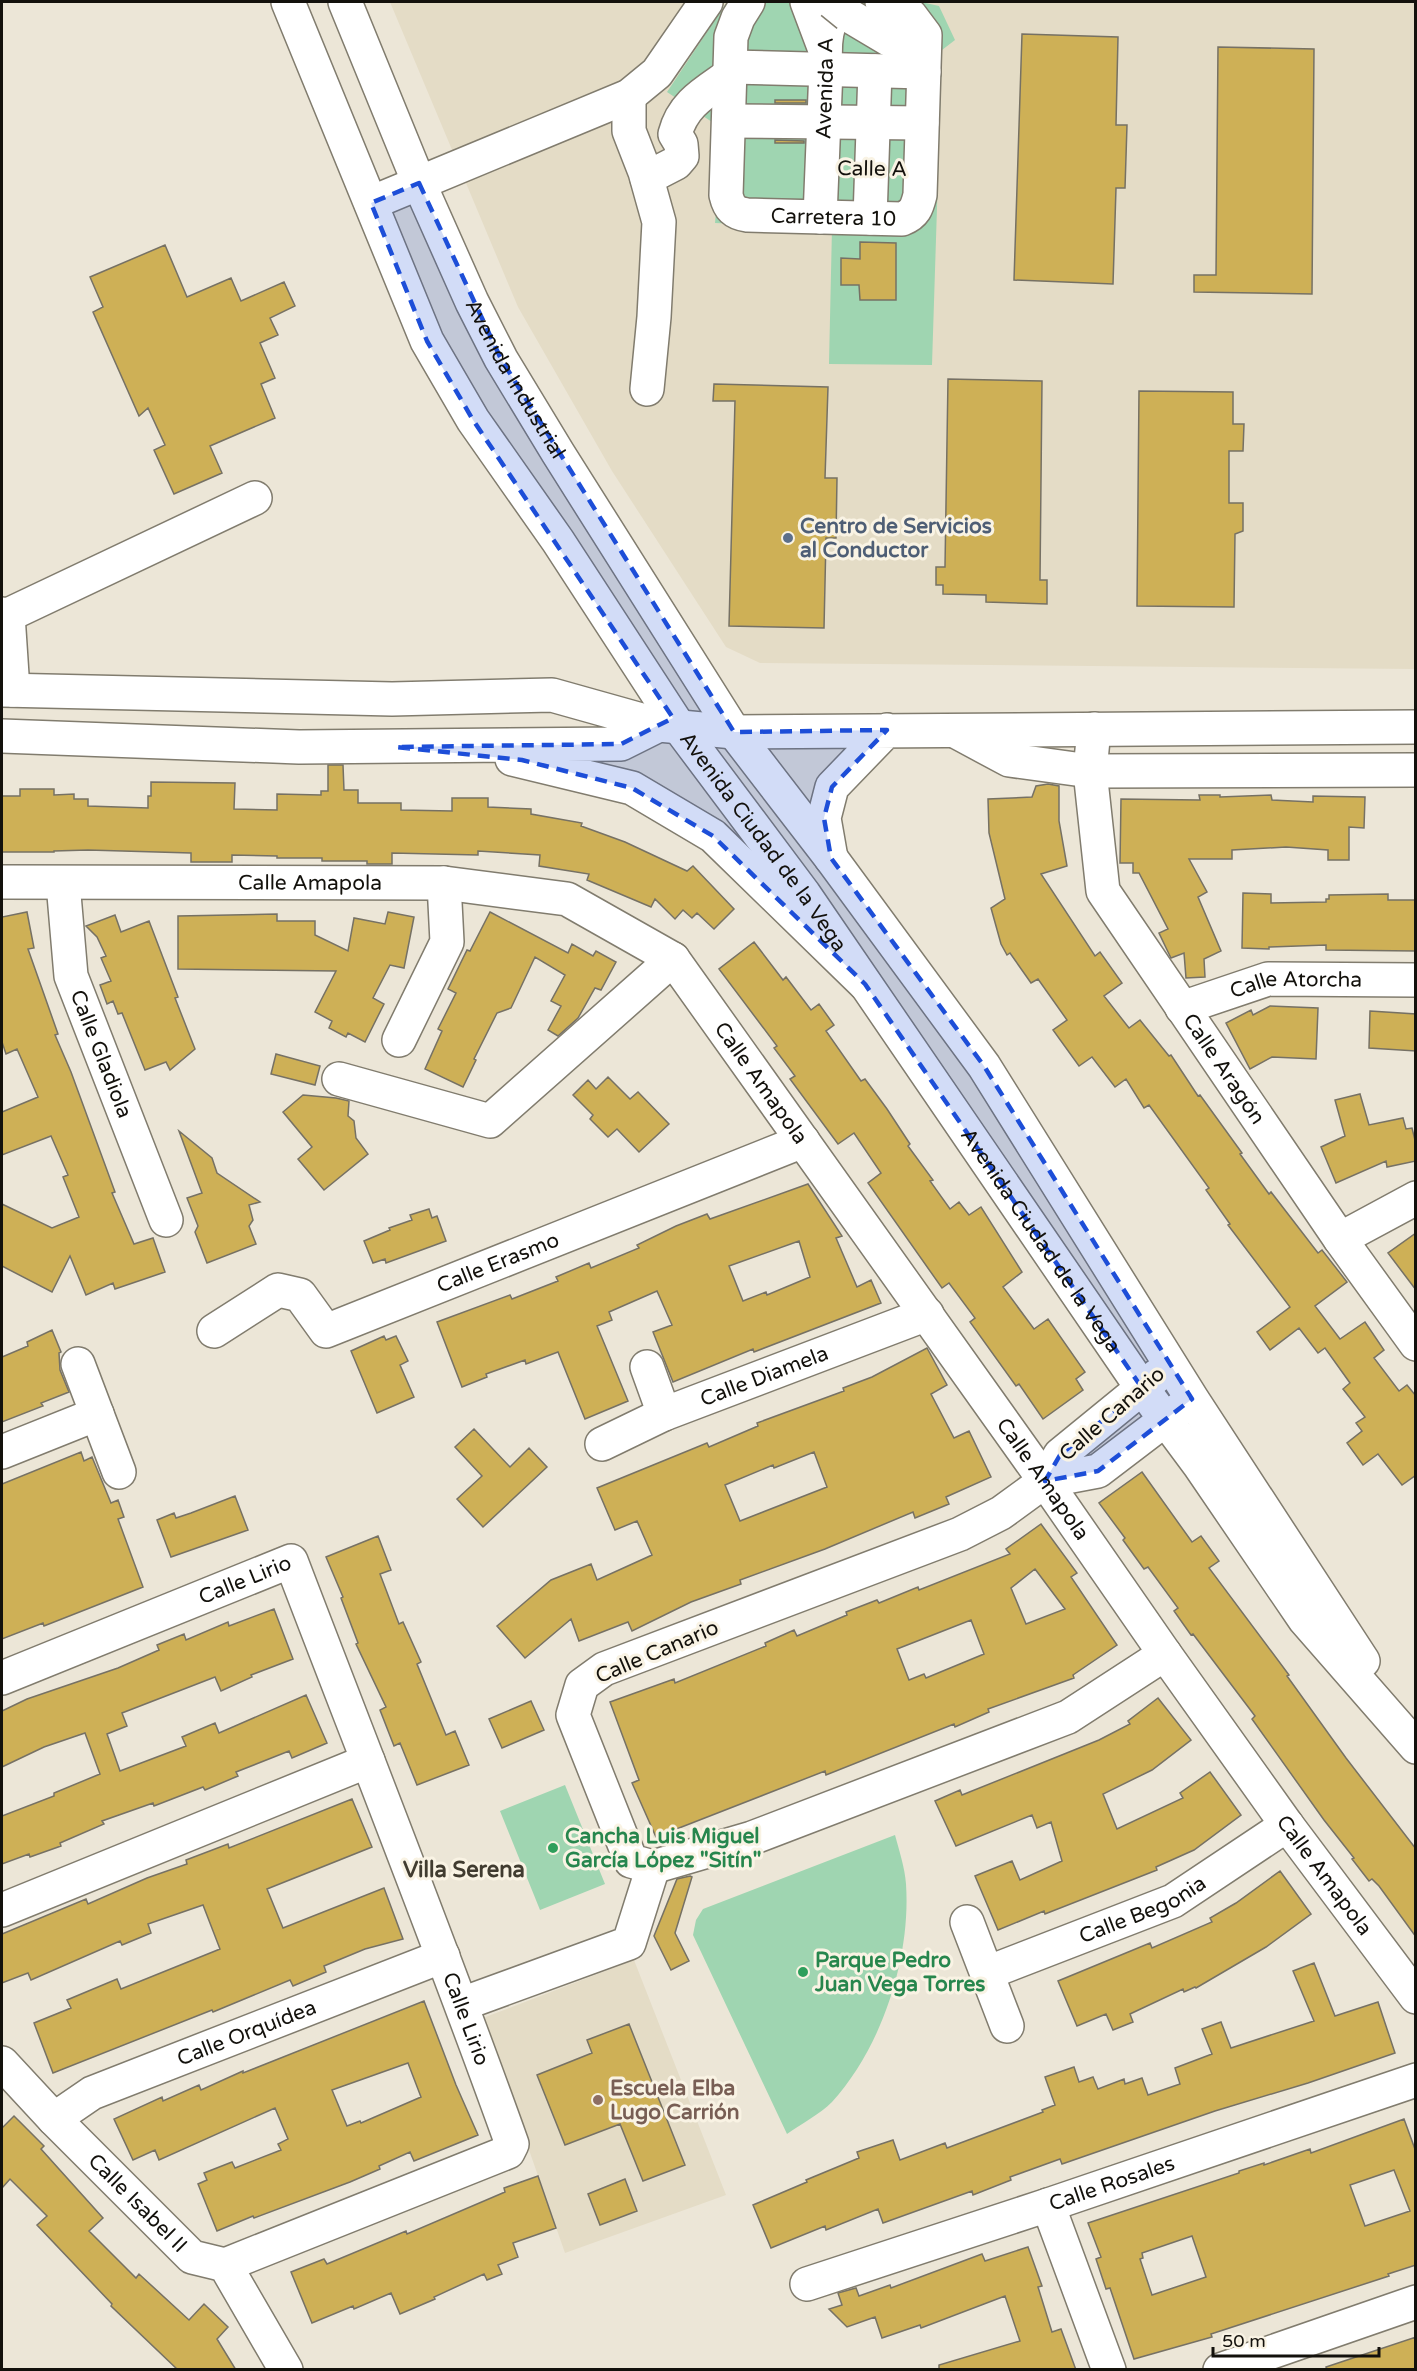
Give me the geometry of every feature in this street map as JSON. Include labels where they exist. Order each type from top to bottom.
[{"type":"street","points":[[288,2],[427,341],[467,410],[558,541],[669,726]]},
{"type":"street","name":"Avenida Industrial","points":[[345,2],[419,183],[472,302],[501,359],[734,732]]},
{"type":"street","points":[[371,203],[629,96],[657,73],[706,2]]},
{"type":"street","name":"Carretera 10","points":[[748,2],[738,18],[731,37],[726,195],[729,206],[737,213],[747,215],[902,219],[910,216],[917,208],[921,170],[925,36],[910,15],[882,2]]},
{"type":"street","points":[[837,9],[924,59]]},
{"type":"street","name":"Avenida A","points":[[820,217],[827,25],[837,9]]},
{"type":"street","points":[[647,178],[676,163],[682,156],[681,144],[675,134],[679,120],[688,106],[731,71],[825,60],[875,71],[924,59]]},
{"type":"street","points":[[870,218],[875,71]]},
{"type":"street","points":[[629,96],[629,131],[647,178],[659,222],[654,317],[647,389]]},
{"type":"street","points":[[729,121],[922,123]]},
{"type":"street","name":"Calle A","points":[[823,168],[921,170]]},
{"type":"street","points":[[255,498],[5,615],[7,690],[392,699],[552,695],[669,726],[734,732],[1416,727]]},
{"type":"street","points":[[2,736],[299,747],[621,744],[669,726]]},
{"type":"street","name":"Avenida Ciudad de la Vega","points":[[669,726],[804,894],[1142,1388],[1200,1466],[1305,1620],[1416,1747]]},
{"type":"street","points":[[1090,771],[1094,729]]},
{"type":"street","points":[[831,858],[824,818],[832,787],[887,730]]},
{"type":"street","points":[[955,731],[1009,760],[1090,771],[1416,770]]},
{"type":"street","name":"Avenida Ciudad de la Vega","points":[[734,732],[831,858],[984,1066],[1192,1400],[1416,1740]]},
{"type":"street","points":[[396,747],[522,760],[632,788],[713,836],[865,984]]},
{"type":"street","name":"Calle Aragón","points":[[1090,771],[1102,891],[1340,1239],[1416,1344]]},
{"type":"street","name":"Calle Amapola","points":[[2,882],[444,883],[567,899],[673,959],[927,1314],[1287,1825],[1416,1997]]},
{"type":"street","name":"Calle Gladiola","points":[[63,883],[72,976],[165,1220]]},
{"type":"street","points":[[399,1040],[447,942],[444,883]]},
{"type":"street","points":[[339,1079],[490,1121],[673,959]]},
{"type":"street","name":"Calle Atorcha","points":[[1182,1008],[1268,979],[1416,980]]},
{"type":"street","name":"Calle Erasmo","points":[[214,1331],[278,1290],[300,1295],[326,1331],[803,1141]]},
{"type":"street","points":[[1340,1239],[1416,1198]]},
{"type":"street","name":"Calle Diamela","points":[[602,1444],[664,1414],[927,1314]]},
{"type":"street","points":[[78,1364],[119,1472]]},
{"type":"street","name":"Calle Canario","points":[[654,1867],[631,1861],[573,1715],[582,1685],[604,1669],[960,1534],[1001,1512],[1045,1481],[1060,1455],[1171,1364]]},
{"type":"street","points":[[647,1367],[664,1414]]},
{"type":"street","points":[[1045,1481],[1098,1471],[1192,1400]]},
{"type":"street","points":[[2,1452],[97,1414]]},
{"type":"street","name":"Calle Lirio","points":[[2,1678],[291,1561],[462,2004],[512,2144],[508,2152],[225,2265]]},
{"type":"street","points":[[462,2004],[629,1943],[654,1867],[752,1838],[1068,1717],[1165,1654]]},
{"type":"street","points":[[2,1910],[368,1761]]},
{"type":"street","name":"Calle Begonia","points":[[987,1973],[1173,1901],[1287,1825]]},
{"type":"street","points":[[967,1923],[1007,2026]]},
{"type":"street","name":"Calle Orquídea","points":[[54,2119],[92,2093],[443,1956]]},
{"type":"street","name":"Calle Isabel II","points":[[2,2063],[54,2119],[192,2257],[225,2265]]},
{"type":"street","name":"Calle Rosales","points":[[807,2284],[1416,2080]]},
{"type":"street","points":[[1048,2205],[1109,2370]]},
{"type":"street","points":[[225,2265],[286,2370]]},
{"type":"street","points":[[1220,2370],[1416,2302]]},
{"type":"highlighted area","points":[[419,183],[501,359],[734,732],[887,730],[832,787],[824,818],[831,858],[984,1066],[1192,1399],[1098,1471],[1045,1481],[1060,1455],[1142,1388],[865,984],[713,836],[632,788],[522,760],[396,747],[621,744],[673,718],[473,420],[427,341],[371,203]]},
{"type":"shaded area","points":[[390,2],[1415,2],[1415,669],[760,663],[726,647],[612,471],[518,307]]},
{"type":"shaded area","points":[[634,1960],[726,2195],[565,2253],[483,2018]]},
{"type":"green space","points":[[727,2],[921,2],[939,6],[955,40],[942,50],[932,365],[829,364],[832,228],[715,223],[724,130],[667,92]]},
{"type":"green space","name":"Cancha Luis Miguel García López \"Sitín\"","points":[[565,1785],[605,1884],[540,1910],[500,1811]]},
{"type":"green space","name":"Parque Pedro Juan Vega Torres","points":[[895,1835],[905,1878],[906,1912],[904,1942],[890,2000],[879,2028],[850,2080],[832,2102],[787,2134],[693,1935],[696,1920],[703,1909]]},
{"type":"building","points":[[1022,34],[1118,37],[1116,125],[1127,125],[1125,188],[1116,188],[1113,284],[1014,280]]},
{"type":"building","points":[[1218,47],[1314,49],[1312,294],[1194,292],[1194,275],[1216,275]]},
{"type":"building","points":[[775,100],[806,100],[806,103],[775,103]]},
{"type":"building","points":[[775,140],[804,141],[804,143],[775,143]]},
{"type":"building","points":[[860,242],[896,243],[896,300],[860,300],[859,285],[841,285],[841,258],[860,259]]},
{"type":"building","points":[[165,245],[187,297],[231,278],[241,301],[284,282],[295,306],[270,318],[278,335],[260,343],[275,378],[261,384],[275,418],[210,446],[222,473],[174,494],[154,450],[165,445],[148,408],[139,416],[93,312],[103,307],[90,277]]},
{"type":"building","points":[[948,379],[1042,381],[1040,580],[1047,580],[1047,604],[986,602],[986,595],[943,594],[943,585],[936,585],[936,567],[945,567]]},
{"type":"building","points":[[714,384],[828,387],[825,478],[837,478],[836,538],[826,538],[824,628],[729,626],[735,401],[713,401]]},
{"type":"building","points":[[1139,391],[1233,392],[1233,424],[1244,424],[1243,451],[1229,451],[1229,503],[1243,503],[1243,531],[1235,534],[1234,607],[1137,606]]},
{"type":"building","points":[[328,765],[343,765],[344,790],[358,790],[358,803],[401,803],[401,810],[452,811],[452,798],[488,798],[488,807],[531,809],[531,814],[582,823],[581,826],[625,842],[687,871],[693,866],[734,909],[714,929],[697,913],[692,918],[683,910],[675,919],[655,899],[651,907],[587,880],[589,874],[539,866],[540,855],[478,851],[478,855],[392,853],[392,864],[367,864],[367,861],[322,861],[322,858],[232,855],[232,862],[191,862],[191,853],[88,850],[2,852],[2,796],[20,796],[20,789],[54,789],[54,795],[74,794],[74,799],[88,799],[88,806],[148,808],[151,782],[235,783],[234,809],[277,810],[277,794],[321,795],[321,791],[328,791]]},
{"type":"building","points":[[1048,784],[1059,786],[1059,821],[1067,866],[1041,874],[1095,956],[1100,952],[1122,983],[1104,996],[1129,1028],[1140,1020],[1169,1056],[1171,1055],[1269,1194],[1271,1192],[1318,1253],[1322,1250],[1347,1282],[1315,1306],[1340,1339],[1365,1322],[1384,1350],[1374,1358],[1399,1391],[1407,1385],[1416,1396],[1416,1475],[1402,1485],[1378,1454],[1363,1465],[1347,1443],[1362,1431],[1356,1423],[1365,1417],[1343,1389],[1350,1383],[1325,1348],[1318,1353],[1299,1328],[1270,1350],[1257,1332],[1290,1307],[1228,1225],[1230,1224],[1206,1190],[1209,1188],[1149,1105],[1144,1108],[1126,1079],[1115,1087],[1092,1057],[1079,1066],[1053,1030],[1067,1020],[1038,979],[1031,983],[1010,953],[1007,955],[1001,944],[991,908],[1005,899],[989,833],[988,799],[1032,797],[1036,786]]},
{"type":"building","points":[[1199,795],[1220,795],[1220,797],[1271,795],[1272,800],[1313,802],[1313,796],[1365,797],[1364,828],[1349,827],[1349,860],[1328,860],[1328,850],[1286,847],[1232,850],[1232,859],[1189,859],[1207,892],[1198,897],[1221,951],[1204,959],[1205,977],[1186,978],[1184,953],[1171,958],[1159,933],[1168,929],[1139,873],[1133,873],[1133,863],[1120,863],[1121,799],[1200,800]]},
{"type":"building","points":[[1243,893],[1271,894],[1271,903],[1326,902],[1329,895],[1388,894],[1388,900],[1416,900],[1416,951],[1326,950],[1326,945],[1269,947],[1269,949],[1242,948]]},
{"type":"building","points":[[27,912],[34,948],[28,949],[58,1034],[55,1035],[115,1192],[112,1193],[134,1244],[153,1238],[165,1272],[115,1289],[113,1283],[86,1295],[70,1256],[52,1292],[2,1266],[2,1204],[52,1228],[79,1217],[63,1177],[68,1175],[51,1136],[2,1155],[2,1112],[38,1097],[17,1049],[6,1054],[2,1042],[2,917]]},
{"type":"building","points":[[388,912],[414,917],[404,968],[390,965],[373,998],[384,1004],[365,1042],[348,1033],[346,1037],[329,1028],[332,1021],[315,1012],[336,971],[178,969],[178,916],[277,914],[277,921],[315,921],[315,935],[348,951],[354,918],[385,924]]},
{"type":"building","points":[[490,912],[568,953],[572,944],[593,956],[596,951],[616,962],[601,990],[595,988],[578,1018],[558,1036],[548,1030],[561,1006],[551,1001],[565,975],[535,957],[511,1008],[497,1013],[463,1087],[425,1069],[442,1031],[438,1029],[456,993],[448,989],[467,950],[470,951]]},
{"type":"building","points":[[115,915],[121,932],[149,921],[178,997],[175,998],[195,1049],[170,1070],[166,1062],[145,1070],[122,1013],[118,1014],[113,1001],[107,1004],[100,985],[111,981],[101,958],[106,956],[97,937],[86,926]]},
{"type":"building","points":[[754,942],[783,980],[786,977],[811,1010],[819,1004],[834,1025],[826,1031],[861,1081],[865,1079],[887,1109],[910,1144],[908,1146],[933,1180],[930,1181],[950,1209],[959,1202],[969,1215],[981,1207],[1022,1272],[1003,1287],[1034,1329],[1048,1319],[1085,1372],[1076,1379],[1083,1390],[1043,1419],[1019,1384],[1016,1386],[970,1322],[975,1318],[949,1283],[942,1288],[868,1183],[881,1173],[854,1133],[838,1144],[790,1079],[795,1076],[774,1048],[777,1046],[719,969]]},
{"type":"building","points":[[1270,1006],[1318,1008],[1316,1059],[1272,1057],[1250,1069],[1226,1023],[1251,1010],[1253,1015]]},
{"type":"building","points":[[1370,1011],[1416,1014],[1416,1051],[1369,1048]]},
{"type":"building","points":[[276,1054],[320,1066],[315,1085],[271,1074]]},
{"type":"building","points":[[608,1077],[630,1099],[638,1092],[669,1124],[639,1152],[617,1129],[608,1137],[590,1119],[593,1115],[573,1095],[588,1080],[596,1089]]},
{"type":"building","points":[[1360,1094],[1369,1125],[1403,1118],[1406,1129],[1412,1128],[1416,1144],[1416,1161],[1387,1167],[1386,1161],[1336,1183],[1321,1147],[1345,1136],[1335,1100]]},
{"type":"building","points":[[303,1095],[349,1101],[348,1116],[354,1121],[356,1138],[368,1154],[324,1190],[298,1159],[312,1147],[283,1112]]},
{"type":"building","points":[[179,1131],[212,1158],[217,1173],[260,1202],[249,1205],[253,1220],[249,1226],[256,1244],[207,1263],[195,1232],[198,1226],[187,1198],[202,1193]]},
{"type":"building","points":[[808,1184],[842,1236],[836,1238],[857,1287],[871,1280],[881,1303],[754,1352],[753,1349],[673,1382],[653,1332],[672,1325],[657,1291],[609,1312],[612,1320],[597,1326],[628,1401],[585,1419],[558,1352],[526,1364],[525,1360],[486,1374],[487,1377],[462,1387],[437,1322],[510,1295],[512,1299],[558,1281],[556,1277],[589,1263],[591,1268],[639,1248],[637,1245],[676,1226],[707,1214],[710,1219]],"holes":[[[799,1241],[810,1277],[767,1295],[766,1292],[743,1301],[729,1266]]]},
{"type":"building","points":[[429,1209],[432,1218],[437,1216],[446,1241],[386,1263],[385,1259],[373,1263],[364,1241],[390,1230],[389,1228],[412,1220],[410,1215]]},
{"type":"building","points":[[1416,1233],[1416,1290],[1388,1253]]},
{"type":"building","points":[[52,1330],[61,1352],[59,1353],[60,1370],[69,1392],[41,1403],[43,1406],[2,1422],[2,1357],[28,1346],[27,1342]]},
{"type":"building","points":[[384,1336],[386,1340],[396,1336],[408,1361],[400,1365],[414,1397],[377,1413],[351,1351]]},
{"type":"building","points":[[927,1348],[947,1385],[931,1394],[954,1438],[969,1431],[991,1477],[946,1497],[949,1504],[915,1518],[913,1512],[825,1549],[740,1580],[741,1584],[691,1602],[632,1631],[628,1622],[579,1641],[571,1619],[525,1658],[497,1626],[551,1580],[591,1564],[597,1580],[652,1555],[637,1521],[615,1530],[597,1488],[707,1443],[709,1447],[758,1426],[757,1423],[844,1391],[843,1388],[872,1377]],"holes":[[[814,1452],[827,1487],[740,1521],[725,1485],[773,1465],[774,1468]]]},
{"type":"building","points":[[474,1429],[510,1467],[529,1448],[547,1467],[483,1527],[457,1499],[482,1476],[455,1447]]},
{"type":"building","points":[[81,1452],[84,1461],[92,1457],[111,1503],[118,1500],[124,1517],[118,1519],[143,1587],[44,1626],[43,1623],[2,1639],[2,1484]]},
{"type":"building","points":[[1142,1472],[1192,1542],[1201,1536],[1219,1561],[1209,1568],[1289,1675],[1287,1676],[1346,1758],[1416,1849],[1416,1937],[1379,1886],[1372,1879],[1369,1881],[1352,1859],[1354,1858],[1252,1719],[1255,1716],[1193,1634],[1191,1635],[1174,1611],[1178,1608],[1148,1567],[1144,1569],[1099,1503]]},
{"type":"building","points":[[235,1496],[248,1530],[171,1557],[157,1520],[174,1513],[176,1518]]},
{"type":"building","points":[[1041,1524],[1077,1573],[1071,1577],[1117,1645],[1073,1675],[1074,1678],[988,1709],[989,1712],[955,1727],[954,1724],[826,1775],[825,1771],[656,1837],[632,1783],[639,1780],[610,1702],[674,1679],[675,1683],[766,1646],[765,1643],[794,1630],[797,1636],[877,1600],[879,1603],[918,1587],[919,1590],[1010,1554],[1006,1549]],"holes":[[[1035,1569],[1065,1609],[1026,1624],[1011,1588]],[[971,1620],[984,1654],[926,1678],[924,1674],[909,1680],[897,1649]]]},
{"type":"building","points":[[378,1536],[391,1570],[380,1574],[399,1624],[403,1622],[421,1662],[417,1664],[446,1735],[455,1731],[469,1765],[417,1785],[400,1743],[394,1746],[380,1710],[386,1707],[356,1644],[358,1643],[341,1598],[343,1597],[326,1557]]},
{"type":"building","points":[[274,1609],[293,1659],[251,1675],[252,1677],[221,1691],[215,1677],[122,1713],[127,1726],[107,1734],[120,1771],[186,1746],[182,1737],[215,1723],[219,1733],[306,1695],[327,1743],[292,1758],[289,1751],[236,1772],[238,1776],[205,1790],[203,1787],[154,1806],[153,1803],[102,1821],[104,1824],[60,1843],[61,1846],[2,1864],[2,1816],[54,1796],[54,1793],[100,1774],[85,1733],[44,1747],[2,1767],[2,1711],[27,1699],[118,1668],[159,1650],[157,1645],[184,1634],[186,1640],[228,1622],[229,1626]]},
{"type":"building","points":[[1158,1698],[1191,1740],[1152,1770],[1103,1794],[1117,1829],[1183,1798],[1180,1793],[1210,1772],[1241,1815],[1194,1850],[1156,1867],[1157,1870],[998,1930],[975,1876],[1012,1861],[1020,1880],[1062,1861],[1051,1822],[1037,1828],[1032,1815],[956,1846],[935,1801],[960,1790],[962,1795],[1099,1740],[1130,1724],[1128,1721]]},
{"type":"building","points":[[531,1701],[544,1730],[502,1748],[489,1719]]},
{"type":"building","points":[[352,1799],[372,1847],[267,1889],[283,1928],[384,1888],[403,1939],[365,1949],[324,1966],[326,1972],[293,1986],[290,1980],[53,2073],[34,2023],[71,2008],[67,2000],[117,1979],[121,1989],[220,1949],[203,1905],[148,1924],[151,1933],[122,1945],[120,1941],[31,1980],[28,1973],[2,1983],[2,1934],[86,1899],[88,1904],[147,1878],[187,1864],[186,1860],[228,1844],[229,1848]]},
{"type":"building","points":[[1280,1871],[1311,1914],[1266,1947],[1196,1988],[1184,1992],[1183,1989],[1130,2014],[1133,2022],[1113,2030],[1106,2014],[1077,2026],[1058,1981],[1150,1943],[1152,1948],[1212,1922],[1210,1918],[1236,1903]]},
{"type":"building","points":[[692,1877],[675,1933],[689,1961],[671,1970],[654,1936],[677,1879]]},
{"type":"building","points":[[1314,1963],[1335,2016],[1378,2002],[1395,2053],[1308,2083],[1215,2111],[1062,2164],[1060,2159],[1010,2177],[1011,2180],[973,2195],[972,2191],[883,2223],[878,2209],[826,2230],[825,2226],[771,2248],[753,2205],[859,2158],[857,2152],[893,2140],[900,2160],[945,2143],[947,2148],[1043,2112],[1042,2110],[1055,2105],[1045,2077],[1074,2067],[1079,2082],[1093,2077],[1098,2089],[1124,2079],[1125,2084],[1142,2078],[1148,2095],[1180,2084],[1175,2068],[1212,2054],[1202,2029],[1221,2022],[1231,2048],[1314,2021],[1293,1971]]},
{"type":"building","points":[[424,2001],[478,2135],[414,2161],[410,2152],[350,2182],[217,2231],[198,2184],[207,2180],[204,2173],[232,2162],[235,2168],[281,2150],[278,2144],[288,2139],[275,2108],[159,2160],[155,2150],[133,2160],[114,2119],[162,2097],[163,2101],[199,2085],[201,2090],[243,2071],[243,2073]],"holes":[[[408,2063],[421,2097],[361,2123],[360,2121],[347,2126],[332,2090]]]},
{"type":"building","points":[[629,2024],[685,2165],[643,2181],[620,2124],[565,2145],[537,2075],[592,2053],[587,2040]]},
{"type":"building","points":[[14,2116],[44,2146],[41,2149],[103,2218],[89,2231],[136,2278],[139,2274],[189,2320],[204,2304],[228,2327],[217,2339],[236,2370],[178,2370],[111,2306],[112,2304],[37,2225],[47,2216],[10,2179],[2,2188],[2,2128]]},
{"type":"building","points":[[1404,2119],[1416,2152],[1416,2265],[1388,2274],[1389,2276],[1211,2334],[1212,2337],[1134,2359],[1110,2288],[1106,2289],[1096,2259],[1101,2257],[1088,2223],[1264,2163],[1264,2165],[1310,2149],[1311,2153]],"holes":[[[1394,2170],[1410,2211],[1365,2226],[1350,2185]],[[1192,2236],[1206,2277],[1152,2295],[1140,2259],[1143,2258],[1142,2253]]]},
{"type":"building","points":[[538,2176],[556,2228],[513,2243],[518,2257],[498,2265],[502,2274],[487,2280],[484,2274],[400,2314],[391,2293],[354,2309],[353,2306],[312,2323],[291,2272],[324,2259],[327,2264],[406,2231],[407,2234],[505,2192],[504,2188]]},
{"type":"building","points":[[625,2179],[637,2211],[600,2225],[588,2194]]},
{"type":"building","points":[[1028,2247],[1042,2286],[1038,2287],[1052,2332],[1061,2329],[1076,2370],[939,2370],[939,2365],[1020,2341],[1005,2296],[921,2328],[920,2325],[882,2338],[875,2317],[847,2327],[829,2309],[842,2305],[838,2293],[856,2288],[859,2296],[890,2285],[891,2288],[982,2254],[985,2261]]},
{"type":"building","points":[[1416,2337],[1416,2370],[1327,2370],[1326,2367]]},
{"type":"place","name":"Centro de Servicios al Conductor","points":[[788,538]]},
{"type":"place","name":"Cancha Luis Miguel García López \"Sitín\"","points":[[553,1848]]},
{"type":"place","name":"Parque Pedro Juan Vega Torres","points":[[803,1972]]},
{"type":"place","name":"Escuela Elba Lugo Carrión","points":[[598,2100]]},
{"type":"district","name":"Villa Serena","points":[[464,1870]]}]
